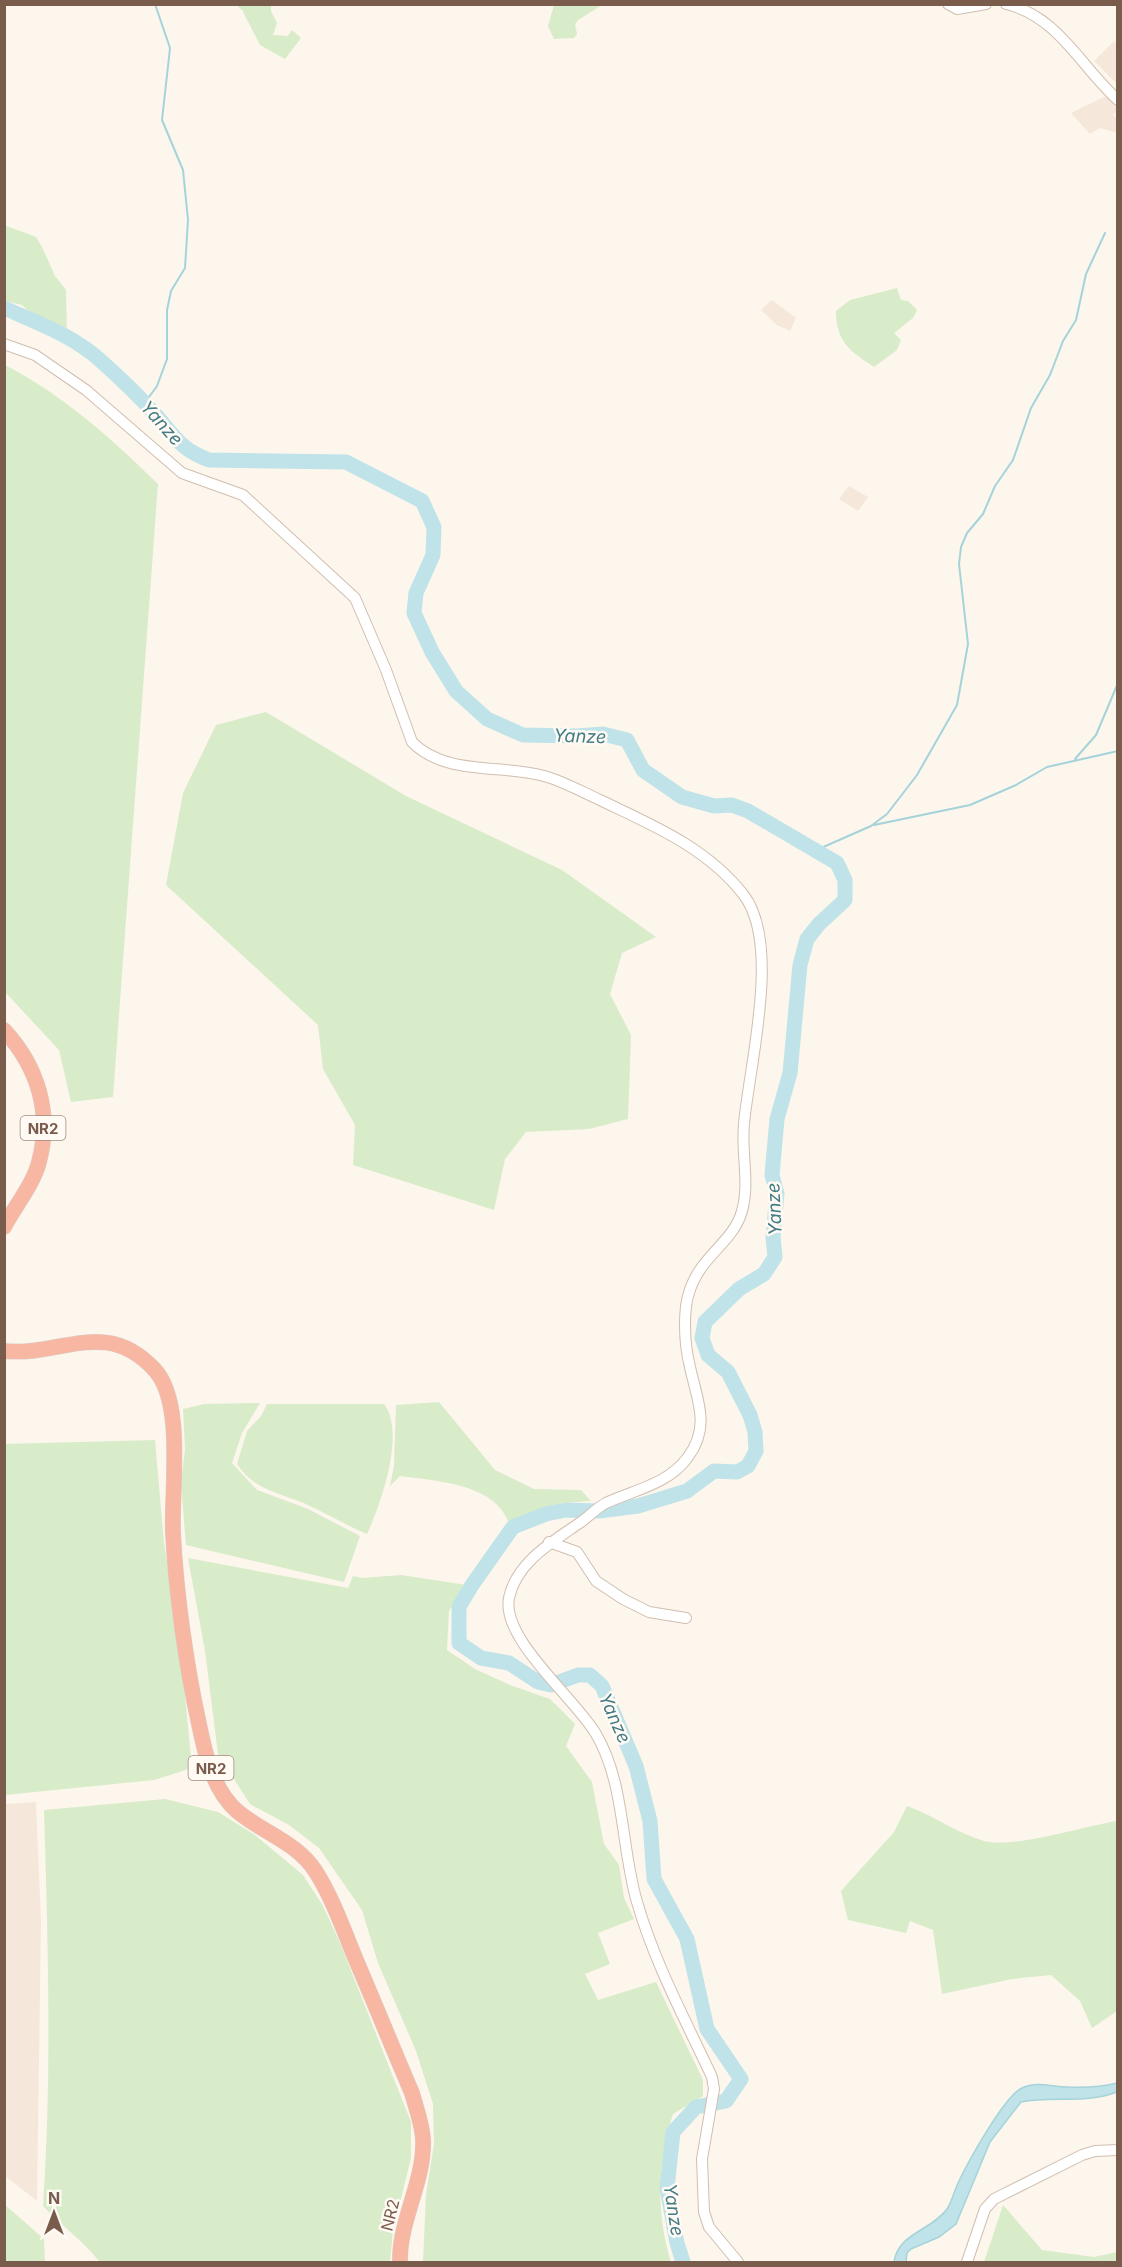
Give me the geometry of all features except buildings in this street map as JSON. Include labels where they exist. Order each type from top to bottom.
[{"type":"highway","name":"NR2","points":[[4,1030],[18,1046],[33,1070],[41,1096],[43,1118],[38,1163],[4,1227]]},
{"type":"highway","name":"NR2","points":[[4,1351],[29,1351],[77,1342],[106,1341],[133,1351],[162,1380],[168,1394],[172,1425],[176,1560],[199,1725],[211,1770],[223,1794],[238,1811],[286,1842],[304,1857],[318,1875],[342,1924],[412,2093],[420,2121],[422,2160],[403,2236],[400,2262]]},
{"type":"street","points":[[948,4],[957,9],[986,4]]},
{"type":"street","points":[[1006,4],[1024,8],[1047,22],[1118,100]]},
{"type":"street","points":[[4,344],[34,356],[86,390],[182,473],[243,495],[355,598],[386,670],[406,729],[412,742],[421,751],[456,764],[547,776],[674,835],[721,869],[747,899],[756,923],[760,947],[760,1010],[744,1120],[746,1194],[737,1224],[703,1262],[691,1284],[686,1307],[685,1342],[702,1413],[701,1434],[686,1460],[659,1482],[601,1505],[583,1521],[549,1542],[522,1574],[508,1603],[514,1628],[538,1663],[566,1694],[601,1742],[612,1774],[636,1899],[663,1977],[712,2077],[714,2090],[702,2159],[704,2212],[709,2227],[738,2262]]},
{"type":"street","points":[[549,1542],[577,1552],[596,1581],[623,1599],[649,1612],[686,1618]]},
{"type":"street","points":[[967,2262],[985,2209],[994,2199],[1082,2155],[1108,2149],[1118,2150]]},
{"type":"shaded area","points":[[1114,41],[1117,45],[1117,84],[1094,61]]},
{"type":"shaded area","points":[[1106,96],[1117,106],[1117,111],[1113,115],[1117,118],[1117,133],[1100,128],[1090,134],[1071,113]]},
{"type":"shaded area","points":[[772,300],[796,318],[790,331],[777,325],[761,310]]},
{"type":"shaded area","points":[[849,486],[868,497],[858,511],[839,499]]},
{"type":"shaded area","points":[[36,1802],[41,1921],[37,2201],[4,2175],[5,1804]]},
{"type":"green space","points":[[554,4],[602,5],[578,20],[575,24],[577,34],[574,38],[554,39],[548,26]]},
{"type":"green space","points":[[236,5],[271,5],[271,11],[277,23],[273,35],[288,36],[292,30],[301,38],[285,59],[260,45],[242,10]]},
{"type":"green space","points":[[4,225],[36,237],[42,247],[55,276],[66,290],[67,335],[38,319],[22,305],[5,301]]},
{"type":"green space","points":[[897,288],[901,300],[908,301],[917,310],[913,318],[894,333],[901,340],[897,350],[874,367],[846,345],[839,331],[836,311],[850,300]]},
{"type":"green space","points":[[5,365],[47,390],[86,418],[158,484],[113,1097],[71,1102],[59,1050],[5,992]]},
{"type":"green space","points":[[266,712],[406,796],[562,870],[656,937],[622,953],[610,994],[631,1035],[628,1119],[589,1129],[526,1132],[505,1159],[494,1210],[353,1165],[355,1125],[323,1069],[318,1025],[166,885],[183,793],[216,725]]},
{"type":"green space","points":[[439,1402],[495,1470],[534,1489],[581,1490],[591,1501],[562,1503],[508,1521],[500,1508],[490,1499],[462,1486],[400,1476],[390,1486],[394,1466],[396,1405]]},
{"type":"green space","points":[[260,1403],[242,1433],[232,1463],[257,1490],[308,1509],[360,1536],[344,1582],[186,1545],[181,1484],[185,1449],[183,1409],[204,1404]]},
{"type":"green space","points":[[267,1404],[384,1404],[390,1416],[393,1432],[392,1450],[379,1505],[367,1534],[302,1502],[262,1487],[245,1474],[237,1464],[247,1431],[261,1416]]},
{"type":"green space","points":[[155,1440],[164,1543],[181,1653],[192,1768],[154,1780],[5,1795],[4,1444]]},
{"type":"green space","points":[[188,1558],[348,1588],[353,1576],[362,1578],[401,1575],[467,1585],[449,1611],[447,1650],[475,1669],[510,1685],[550,1699],[575,1724],[566,1746],[592,1782],[604,1844],[619,1865],[624,1898],[634,1919],[598,1933],[610,1964],[585,1974],[598,2000],[656,1982],[703,2080],[703,2096],[673,2114],[664,2151],[661,2169],[661,2207],[671,2262],[423,2262],[426,2194],[434,2144],[433,2104],[416,2051],[378,1963],[362,1910],[319,1848],[289,1825],[250,1804],[218,1754],[205,1651]]},
{"type":"green space","points":[[165,1799],[218,1812],[255,1835],[303,1875],[323,1906],[411,2122],[411,2158],[393,2231],[390,2262],[100,2262],[43,2206],[48,2107],[48,1959],[44,1810]]},
{"type":"green space","points":[[907,1806],[974,1838],[997,1843],[1031,1840],[1117,1821],[1117,2011],[1092,2028],[1080,2001],[1051,1975],[1012,1979],[942,1994],[933,1930],[910,1921],[906,1933],[848,1920],[841,1891],[894,1832]]},
{"type":"green space","points":[[4,2204],[44,2239],[45,2262],[5,2262]]},
{"type":"green space","points":[[1003,2205],[1042,2250],[1094,2257],[1117,2252],[1117,2262],[984,2262]]},
{"type":"water","points":[[1117,2083],[1117,2092],[1105,2096],[1021,2102],[990,2142],[956,2224],[939,2237],[911,2249],[907,2253],[906,2262],[894,2262],[897,2252],[908,2238],[933,2222],[947,2209],[977,2147],[1014,2094],[1022,2088],[1033,2085],[1086,2087]]},
{"type":"waterway","points":[[144,404],[157,386],[167,359],[167,310],[171,291],[185,268],[188,220],[183,170],[162,120],[170,48],[155,4]]},
{"type":"waterway","points":[[820,853],[821,848],[871,826],[887,814],[917,775],[957,705],[968,644],[959,564],[961,547],[967,533],[983,514],[995,486],[1013,460],[1031,408],[1050,375],[1063,341],[1076,320],[1086,274],[1105,233]]},
{"type":"waterway","name":"Yanze","points":[[4,308],[55,331],[90,352],[135,393],[178,441],[199,456],[209,460],[346,462],[422,501],[434,527],[433,555],[416,593],[414,613],[432,652],[456,691],[487,719],[523,735],[603,734],[627,740],[643,770],[682,797],[714,806],[732,805],[748,811],[837,863],[845,880],[845,900],[819,924],[807,939],[800,965],[790,1073],[777,1119],[772,1175],[777,1194],[773,1237],[775,1257],[764,1274],[739,1289],[705,1322],[702,1338],[708,1355],[728,1372],[750,1415],[755,1432],[756,1451],[748,1466],[737,1472],[714,1471],[687,1491],[638,1506],[599,1511],[566,1510],[546,1514],[513,1527],[459,1607],[459,1643],[481,1658],[509,1663],[538,1682],[551,1685],[578,1675],[590,1675],[602,1686],[636,1766],[650,1821],[654,1879],[687,1939],[707,2029],[741,2079],[726,2101],[696,2107],[673,2132],[667,2188],[677,2243],[683,2262]]},
{"type":"waterway","points":[[1075,759],[1096,735],[1118,683]]},
{"type":"waterway","points":[[874,825],[970,805],[1016,785],[1047,767],[1118,751]]}]
